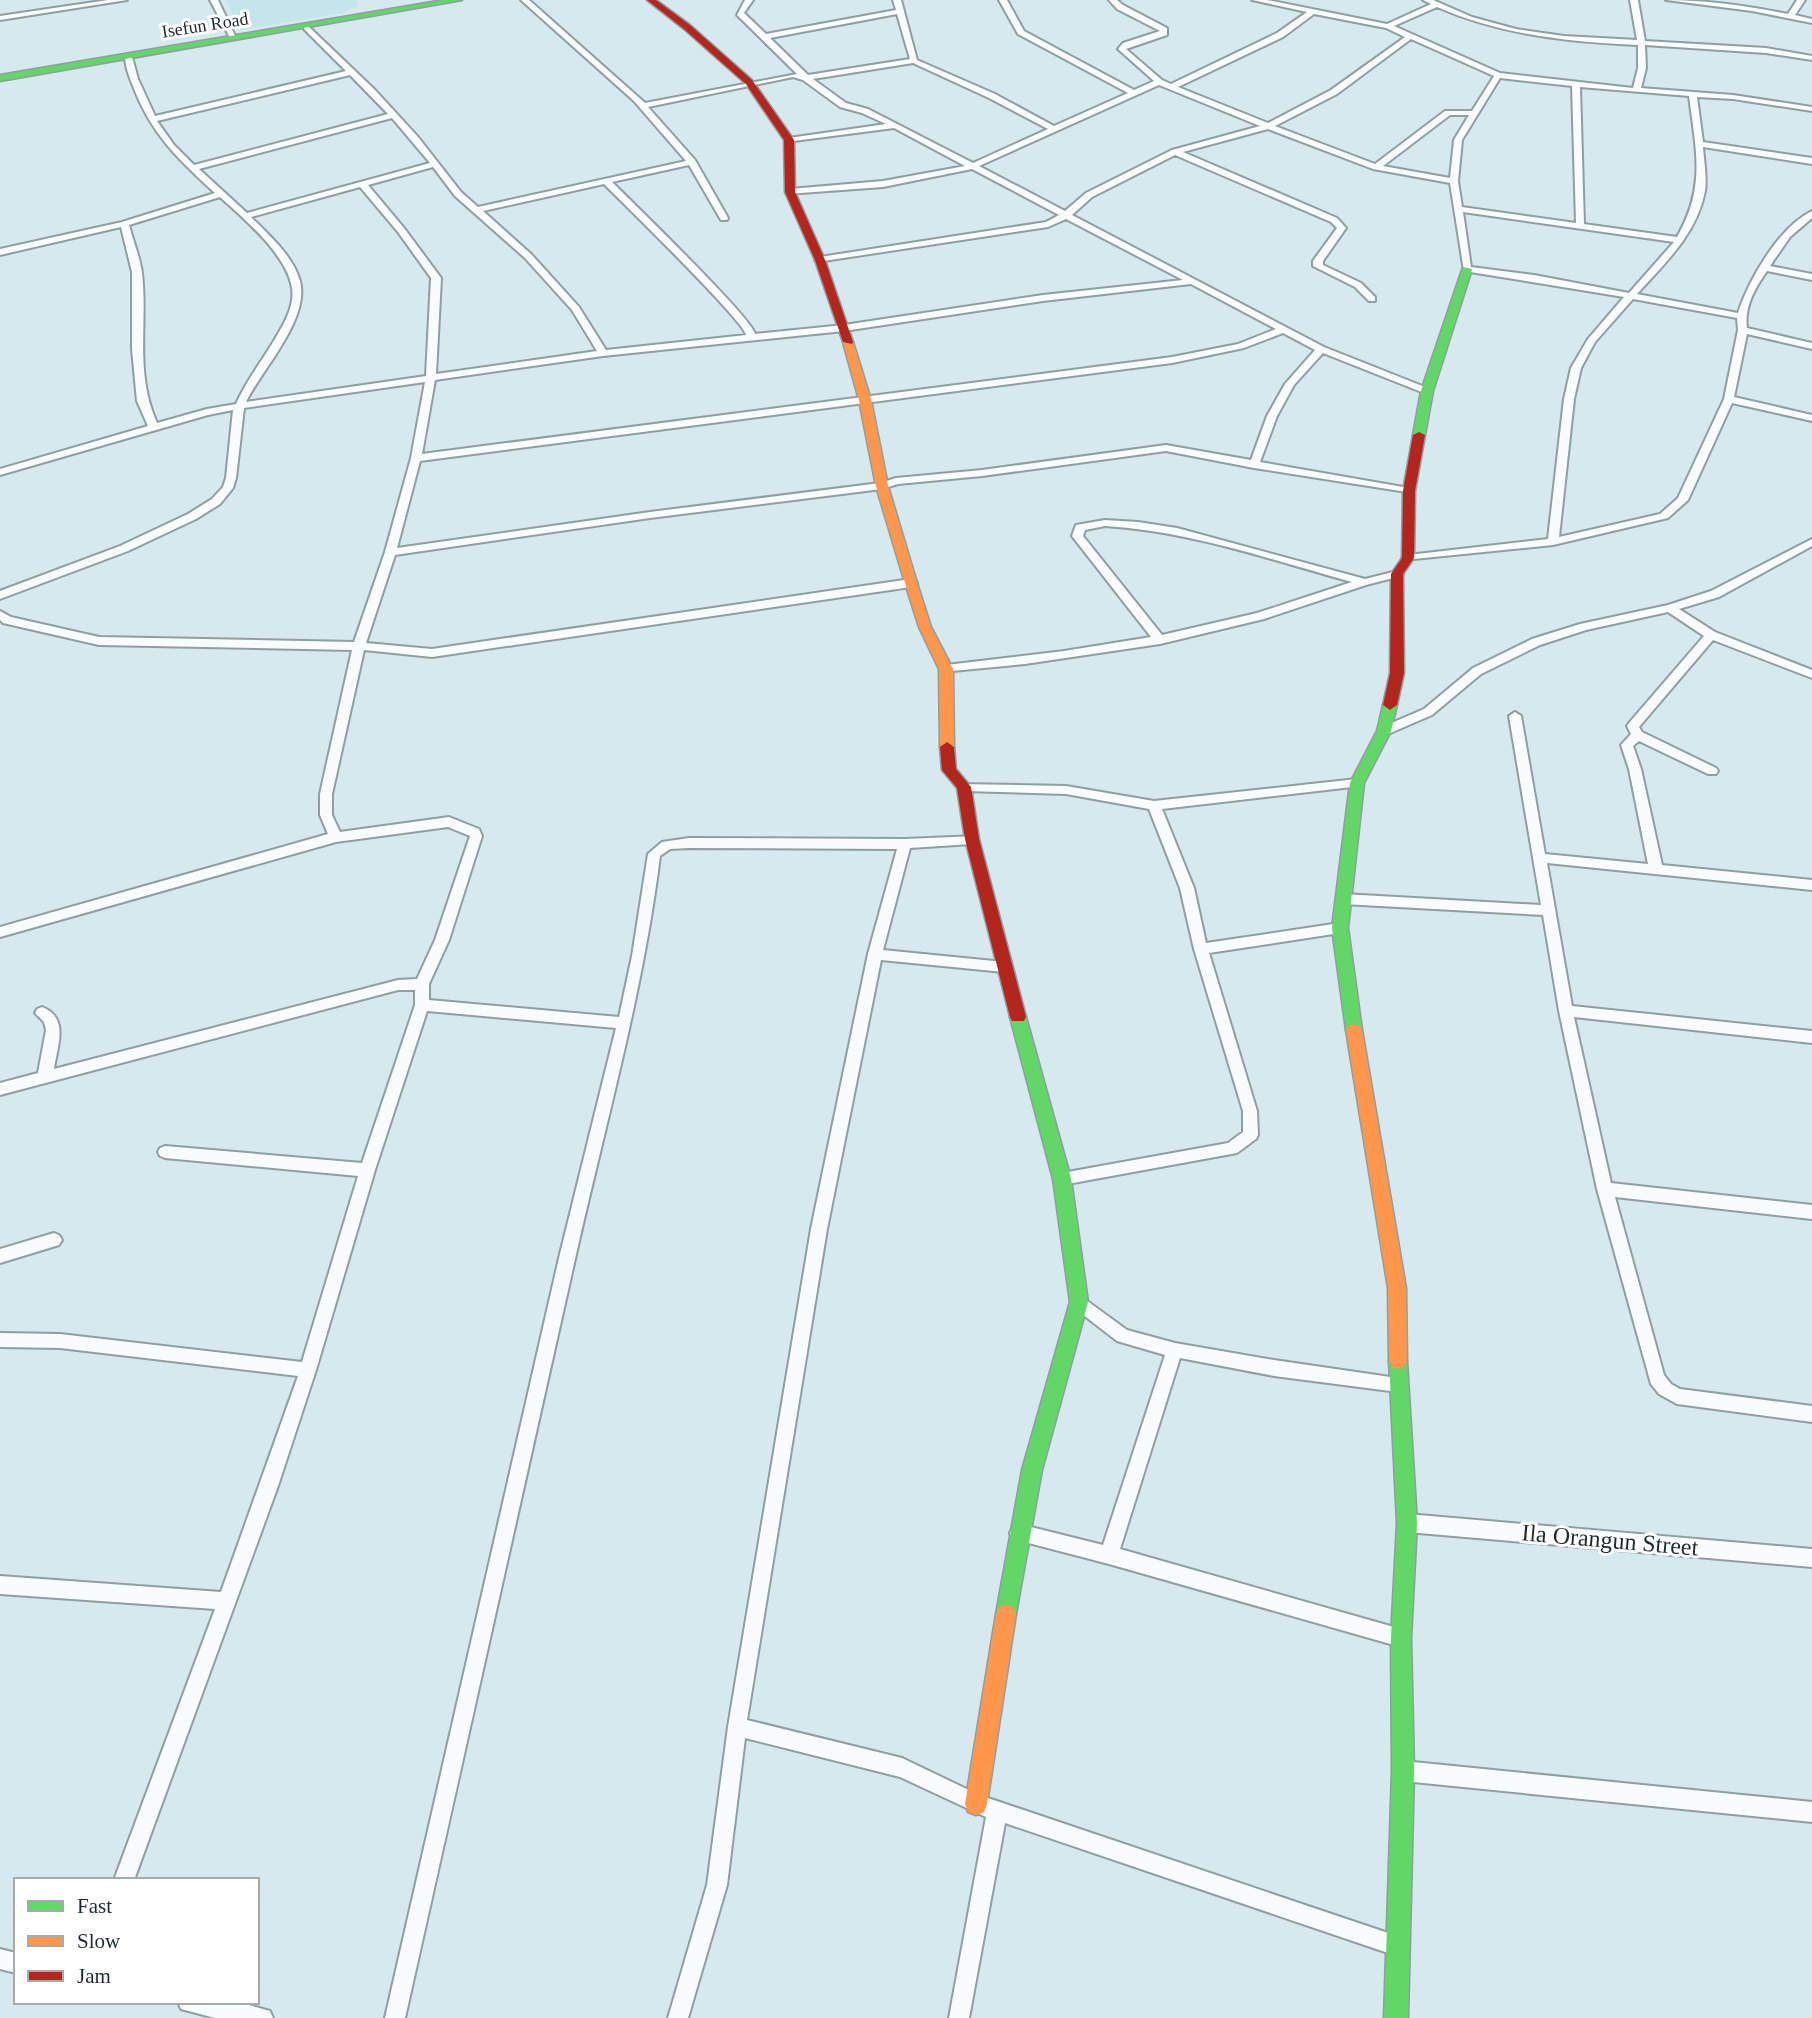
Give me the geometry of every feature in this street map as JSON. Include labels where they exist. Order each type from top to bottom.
[{"type":"street","points":[[0,18],[122,0]]},
{"type":"street","points":[[214,0],[233,36]]},
{"type":"street","name":"Isefun Road","points":[[0,75],[430,0]]},
{"type":"street","name":"Isefun Road","points":[[0,75],[128,57],[458,0]]},
{"type":"street","points":[[525,0],[629,94],[645,105],[692,162],[710,188],[724,218]]},
{"type":"street","points":[[650,0],[687,27],[749,82],[789,140],[790,192],[820,260],[844,328],[865,400],[882,486],[911,583],[925,627],[946,669],[945,726],[949,770],[964,787],[972,839],[1062,1179],[1079,1301],[1032,1470],[1019,1533],[976,1804]]},
{"type":"street","points":[[749,0],[740,13],[806,78],[843,105],[865,111],[894,125],[1190,282],[1321,348],[1427,391]]},
{"type":"street","points":[[897,0],[914,61]]},
{"type":"street","points":[[1003,0],[1021,32],[1135,94]]},
{"type":"street","points":[[1113,0],[1120,7],[1164,30],[1164,33],[1122,49],[1159,82],[1376,167],[1454,181]]},
{"type":"street","points":[[1256,0],[1295,3],[1313,11],[1388,26],[1498,75],[1636,90],[1693,93],[1812,109]]},
{"type":"street","points":[[1427,0],[1471,19],[1515,30],[1642,43],[1740,49],[1812,58]]},
{"type":"street","points":[[1634,0],[1642,43],[1643,75],[1636,90]]},
{"type":"street","points":[[1670,0],[1791,15],[1812,21]]},
{"type":"street","points":[[1791,15],[1801,0]]},
{"type":"street","points":[[1388,26],[1435,5]]},
{"type":"street","points":[[764,37],[901,10]]},
{"type":"street","points":[[1172,87],[1280,35],[1313,11]]},
{"type":"street","points":[[307,27],[415,139],[432,165],[476,210],[528,256],[576,309],[603,353]]},
{"type":"street","points":[[820,260],[1048,224],[1066,215],[1089,195],[1175,152],[1268,126],[1334,92],[1411,36]]},
{"type":"street","points":[[0,595],[131,546],[215,505],[228,490],[235,462],[240,406],[290,320],[298,295],[296,277],[286,260],[245,216],[171,146],[154,119],[128,57]]},
{"type":"street","points":[[645,105],[749,82],[793,75],[806,78],[914,61],[992,96],[1055,130]]},
{"type":"street","points":[[154,119],[351,72]]},
{"type":"street","points":[[1396,2018],[1403,1771],[1401,1638],[1407,1523],[1398,1384],[1397,1288],[1352,1020],[1340,928],[1357,783],[1384,731],[1398,673],[1397,574],[1408,558],[1409,491],[1427,391],[1466,269],[1454,181],[1458,140],[1498,75]]},
{"type":"street","points":[[790,192],[883,184],[971,167],[1159,82]]},
{"type":"street","points":[[1576,84],[1580,224]]},
{"type":"street","points":[[1553,542],[1569,399],[1576,368],[1591,341],[1680,240],[1694,215],[1701,188],[1693,93]]},
{"type":"street","points":[[1376,167],[1448,113],[1473,113]]},
{"type":"street","points":[[192,168],[391,116]]},
{"type":"street","points":[[789,140],[894,125]]},
{"type":"street","points":[[1699,144],[1812,161]]},
{"type":"street","points":[[1175,152],[1334,220],[1342,228],[1318,261],[1318,266],[1359,285],[1372,299]]},
{"type":"street","points":[[476,210],[692,162]]},
{"type":"street","points":[[245,216],[432,165]]},
{"type":"street","points":[[606,181],[728,304],[750,329],[751,337]]},
{"type":"street","points":[[336,837],[326,815],[326,794],[359,646],[390,552],[416,458],[432,377],[436,278],[401,230],[362,184]]},
{"type":"street","points":[[0,251],[124,223],[221,194]]},
{"type":"street","points":[[1458,209],[1680,240]]},
{"type":"street","points":[[1408,558],[1553,542],[1664,516],[1676,509],[1683,500],[1729,399],[1743,330],[1741,316],[1751,288],[1787,235],[1812,214]]},
{"type":"street","points":[[124,223],[137,272],[137,349],[142,401],[154,427]]},
{"type":"street","points":[[1765,268],[1812,277]]},
{"type":"street","points":[[1466,269],[1534,278],[1741,316]]},
{"type":"street","points":[[0,472],[87,446],[127,438],[154,427],[240,406],[603,353],[844,328],[1043,298],[1190,282]]},
{"type":"street","points":[[416,458],[1172,360],[1241,346],[1285,329]]},
{"type":"street","points":[[1743,330],[1812,346]]},
{"type":"street","points":[[1254,465],[1272,416],[1290,384],[1321,348]]},
{"type":"street","points":[[1729,399],[1812,418]]},
{"type":"street","points":[[390,552],[676,511],[882,486],[896,481],[982,473],[1166,447],[1409,491]]},
{"type":"street","points":[[1160,640],[1077,536],[1080,527],[1094,522],[1123,523],[1181,533],[1363,582]]},
{"type":"street","points":[[1384,731],[1428,712],[1477,671],[1536,642],[1597,624],[1671,608],[1715,594],[1812,542]]},
{"type":"street","points":[[946,669],[1063,656],[1160,640],[1260,616],[1363,582],[1397,574]]},
{"type":"street","points":[[0,615],[7,620],[99,641],[359,646],[432,653],[911,583]]},
{"type":"street","points":[[1671,608],[1711,635],[1812,674]]},
{"type":"street","points":[[1711,635],[1634,724],[1637,735],[1712,771]]},
{"type":"street","points":[[1515,716],[1566,1012],[1605,1189],[1657,1379],[1665,1389],[1677,1396],[1812,1414]]},
{"type":"street","points":[[1637,735],[1627,746],[1635,769],[1656,869]]},
{"type":"street","points":[[964,787],[1066,790],[1154,805],[1357,783]]},
{"type":"street","points":[[1062,1179],[1232,1149],[1251,1135],[1250,1111],[1201,949],[1187,888],[1154,805]]},
{"type":"street","points":[[0,932],[336,837],[449,822],[474,832],[476,836],[442,940],[422,984],[422,1005],[367,1170],[308,1370],[269,1486],[125,1878]]},
{"type":"street","points":[[395,2018],[576,1220],[625,1023],[654,853],[667,845],[689,843],[905,844],[972,839]]},
{"type":"street","points":[[677,2018],[717,1885],[737,1727],[819,1229],[875,954],[905,844]]},
{"type":"street","points":[[1540,858],[1812,885]]},
{"type":"street","points":[[1343,899],[1548,910]]},
{"type":"street","points":[[1201,949],[1340,928]]},
{"type":"street","points":[[875,954],[1004,967]]},
{"type":"street","points":[[0,1089],[398,985],[422,984]]},
{"type":"street","points":[[422,1005],[625,1023]]},
{"type":"street","points":[[1566,1012],[1812,1037]]},
{"type":"street","points":[[42,1013],[51,1019],[53,1030],[45,1077]]},
{"type":"street","points":[[165,1152],[367,1170]]},
{"type":"street","points":[[1605,1189],[1812,1212]]},
{"type":"street","points":[[0,1256],[54,1240]]},
{"type":"street","points":[[1079,1301],[1123,1336],[1175,1350],[1274,1368],[1398,1384]]},
{"type":"street","points":[[0,1340],[60,1341],[308,1370]]},
{"type":"street","points":[[1109,1555],[1175,1350]]},
{"type":"street","name":"Ila Orangun Street","points":[[1407,1523],[1812,1558]]},
{"type":"street","points":[[1019,1533],[1109,1555],[1401,1638]]},
{"type":"street","points":[[0,1586],[225,1601]]},
{"type":"street","points":[[737,1727],[902,1768],[997,1812],[1397,1946]]},
{"type":"street","points":[[1403,1771],[1812,1812]]},
{"type":"street","points":[[960,2018],[997,1812]]},
{"type":"street","points":[[197,2004],[263,2018]]},
{"type":"shaded area","points":[[226,0],[356,0],[359,6],[343,13],[240,30]]},
{"type":"traffic: fast","points":[[0,78],[458,0]]},
{"type":"traffic: fast","points":[[1419,435],[1427,391],[1467,269]]},
{"type":"traffic: fast","points":[[1354,1030],[1340,928],[1357,783],[1384,731],[1390,705]]},
{"type":"traffic: fast","points":[[1006,1614],[1032,1470],[1079,1302],[1062,1179],[1018,1017]]},
{"type":"traffic: fast","points":[[1396,2018],[1403,1771],[1401,1638],[1407,1523],[1398,1361]]},
{"type":"traffic: slow","points":[[848,342],[865,400],[882,486],[911,583],[925,627],[946,669],[947,747]]},
{"type":"traffic: slow","points":[[1354,1030],[1397,1288],[1398,1361]]},
{"type":"traffic: slow","points":[[976,1804],[1006,1614]]},
{"type":"traffic: jam","points":[[651,0],[687,27],[749,82],[789,140],[790,192],[820,260],[848,342]]},
{"type":"traffic: jam","points":[[1390,705],[1397,673],[1397,574],[1408,558],[1409,491],[1419,435]]},
{"type":"traffic: jam","points":[[947,747],[949,770],[964,787],[972,839],[1018,1017]]}]
